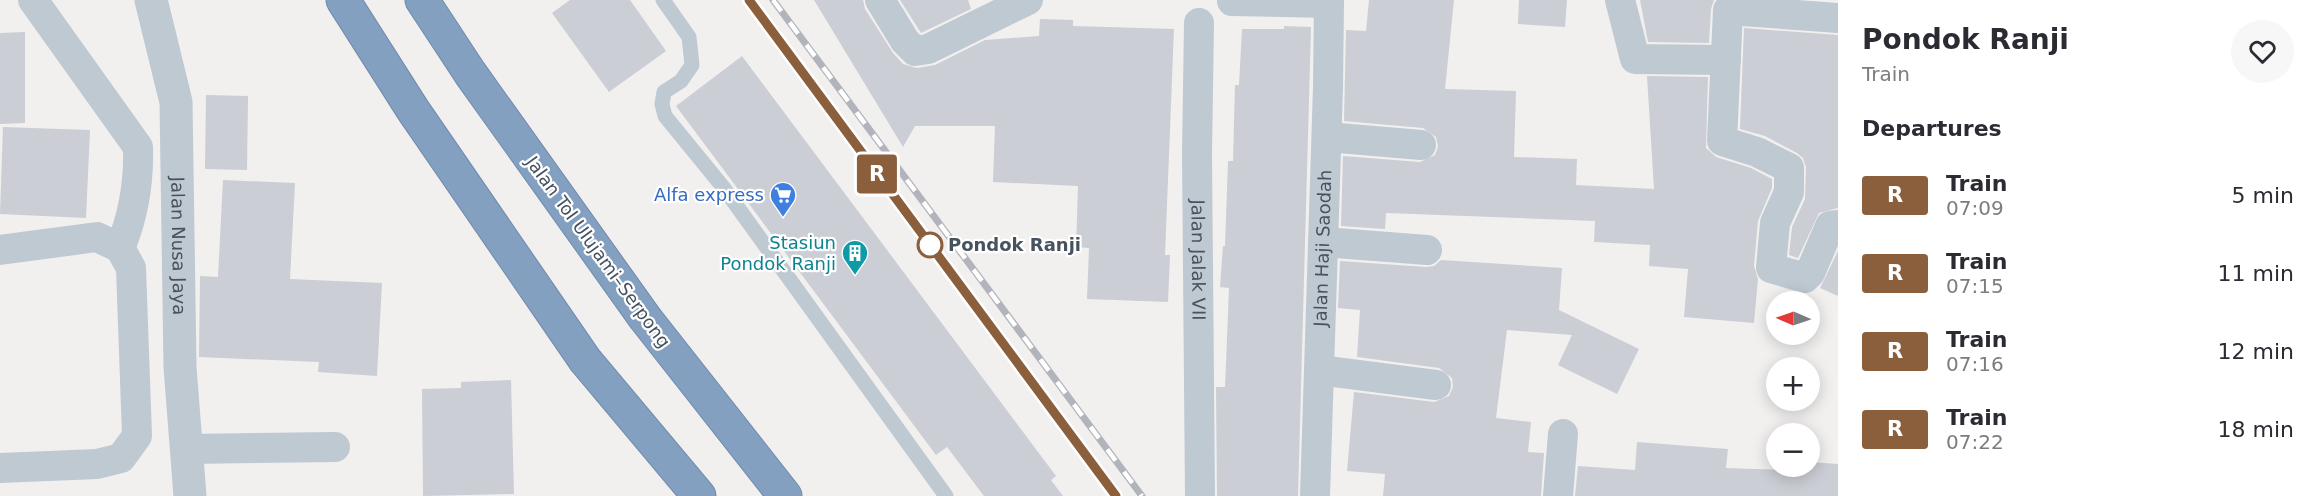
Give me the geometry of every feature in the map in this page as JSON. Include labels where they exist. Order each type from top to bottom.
[{"type":"highway","points":[[343,0],[413,110],[585,360],[699,496]]},
{"type":"highway","name":"Jalan Tol Ulujami–Serpong","points":[[422,0],[477,82],[645,318],[785,496]]},
{"type":"street","points":[[33,0],[138,147],[138,171],[132,221],[120,248]]},
{"type":"street","name":"Jalan Nusa Jaya","points":[[151,0],[176,102],[180,367],[190,496]]},
{"type":"street","points":[[880,0],[905,41],[915,51],[928,49],[1028,0]]},
{"type":"street","points":[[1620,0],[1635,59],[1726,60]]},
{"type":"street","points":[[1232,1],[1329,1]]},
{"type":"street","name":"Jalan Haji Saodah","points":[[1315,496],[1327,137],[1329,1]]},
{"type":"street","points":[[1838,18],[1728,10],[1722,141],[1757,152],[1789,168],[1789,192],[1775,223],[1771,267],[1805,278],[1830,226],[1838,225]]},
{"type":"street","name":"Jalan Jalak VII","points":[[1199,23],[1197,154],[1200,496]]},
{"type":"street","points":[[1327,137],[1421,145]]},
{"type":"street","points":[[0,250],[97,237],[120,248],[131,268],[136,436],[121,458],[97,464],[0,468]]},
{"type":"street","points":[[1323,242],[1427,250]]},
{"type":"street","points":[[1319,370],[1436,385]]},
{"type":"street","points":[[1558,496],[1563,434]]},
{"type":"street","points":[[186,449],[334,447]]},
{"type":"lane","points":[[663,0],[689,37],[692,64],[681,81],[664,92],[662,104],[665,116],[723,188],[946,496]]},
{"type":"building","points":[[570,0],[630,0],[666,51],[609,92],[552,13]]},
{"type":"building","points":[[814,0],[863,0],[865,9],[893,53],[903,64],[917,68],[935,65],[985,40],[1039,36],[1040,19],[1073,20],[1073,26],[1174,29],[1165,255],[1170,255],[1168,302],[1087,299],[1089,248],[1076,247],[1078,186],[993,182],[995,126],[915,126],[903,147]]},
{"type":"building","points":[[900,0],[968,0],[971,9],[921,33]]},
{"type":"building","points":[[1369,0],[1454,0],[1445,89],[1516,91],[1514,157],[1577,159],[1576,185],[1654,189],[1647,76],[1708,77],[1706,148],[1716,157],[1751,168],[1772,179],[1772,188],[1758,221],[1754,266],[1758,279],[1754,323],[1684,317],[1688,269],[1649,266],[1650,245],[1594,242],[1595,221],[1386,213],[1385,229],[1341,226],[1343,156],[1420,162],[1435,155],[1438,147],[1436,137],[1423,128],[1344,121],[1346,30],[1366,31]]},
{"type":"building","points":[[1519,0],[1567,0],[1565,27],[1518,24]]},
{"type":"building","points":[[1640,0],[1714,0],[1711,9],[1709,43],[1648,42]]},
{"type":"building","points":[[1284,26],[1311,27],[1298,496],[1217,496],[1216,387],[1225,387],[1229,288],[1220,287],[1223,246],[1225,246],[1228,161],[1233,161],[1235,85],[1239,85],[1242,29],[1284,29]]},
{"type":"building","points":[[1744,28],[1838,35],[1838,208],[1819,213],[1798,258],[1789,255],[1792,227],[1805,199],[1806,167],[1803,158],[1797,153],[1765,136],[1740,129]]},
{"type":"building","points":[[25,32],[25,123],[0,124],[0,33]]},
{"type":"building","name":"Stasiun Pondok Ranji","points":[[742,56],[1056,476],[1051,480],[1063,496],[984,496],[947,447],[936,455],[676,106]]},
{"type":"building","points":[[206,95],[248,96],[247,170],[205,169]]},
{"type":"building","points":[[3,127],[90,130],[86,218],[0,214]]},
{"type":"building","points":[[223,180],[295,183],[290,279],[382,283],[377,376],[318,372],[319,362],[199,357],[200,276],[218,277]]},
{"type":"building","points":[[1838,251],[1838,296],[1820,288]]},
{"type":"building","points":[[1441,260],[1562,268],[1559,310],[1639,349],[1617,394],[1558,365],[1572,335],[1507,330],[1496,418],[1531,422],[1528,452],[1544,453],[1541,496],[1383,496],[1385,474],[1347,471],[1354,392],[1434,402],[1449,396],[1453,387],[1452,378],[1439,368],[1357,357],[1360,310],[1338,308],[1340,261],[1426,267],[1434,266]]},
{"type":"building","points":[[511,380],[514,494],[423,496],[422,389],[461,388],[461,382]]},
{"type":"building","points":[[1637,442],[1728,449],[1726,468],[1766,469],[1766,477],[1820,477],[1820,463],[1838,464],[1838,496],[1575,496],[1578,466],[1635,470]]},
{"type":"railway","points":[[749,0],[1116,496]]},
{"type":"railway","points":[[773,0],[1142,496]]},
{"type":"train","name":"R","points":[[749,0],[1116,496]]},
{"type":"place","name":"Alfa express","points":[[783,218]]},
{"type":"place","name":"Pondok Ranji","points":[[930,245]]},
{"type":"place","name":"Stasiun Pondok Ranji","points":[[855,276]]}]
